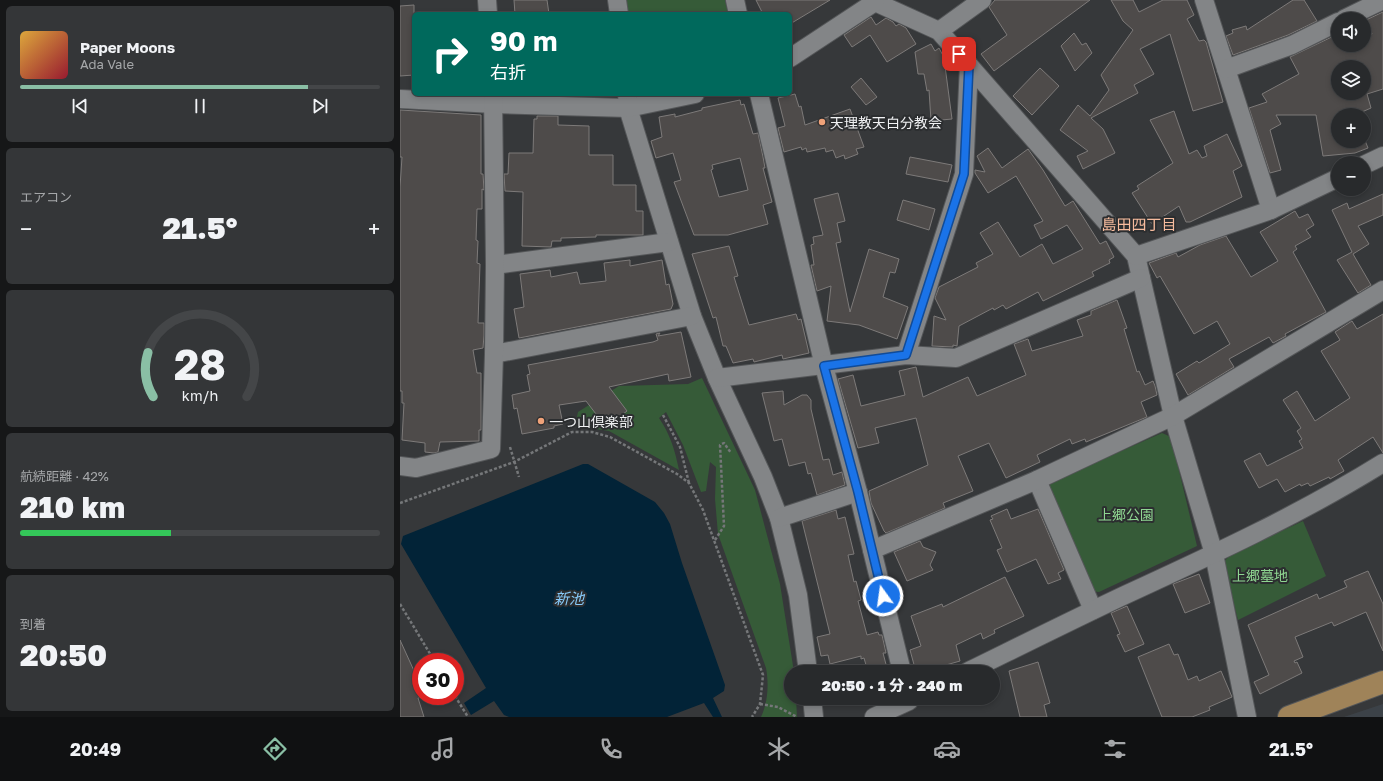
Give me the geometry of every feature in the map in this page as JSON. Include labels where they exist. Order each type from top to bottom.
[{"type":"main road","points":[[1289,717],[1383,682]]},
{"type":"street","points":[[487,0],[488,12]]},
{"type":"street","points":[[617,0],[619,12]]},
{"type":"street","points":[[735,0],[738,12]]},
{"type":"street","points":[[939,31],[982,0]]},
{"type":"street","points":[[1204,0],[1271,210]]},
{"type":"street","points":[[1358,12],[1383,0]]},
{"type":"street","points":[[792,57],[874,1],[939,31],[1136,256],[1173,416],[1214,554],[1247,717]]},
{"type":"street","points":[[1226,69],[1292,44],[1331,25]]},
{"type":"street","points":[[906,355],[964,174],[969,65]]},
{"type":"street","points":[[400,99],[627,101],[676,96]]},
{"type":"street","points":[[759,96],[824,366],[858,492],[900,665]]},
{"type":"street","points":[[400,466],[416,468],[490,449],[494,354],[494,99]]},
{"type":"street","points":[[627,101],[692,316],[717,378],[764,477],[779,518],[798,594],[807,665]]},
{"type":"street","points":[[1371,162],[1383,156]]},
{"type":"street","points":[[1136,256],[1271,210],[1331,181]]},
{"type":"street","points":[[495,265],[669,242]]},
{"type":"street","points":[[717,378],[906,355],[956,358],[1141,278]]},
{"type":"street","points":[[872,550],[1037,480],[1173,416],[1383,290]]},
{"type":"street","points":[[494,354],[692,316]]},
{"type":"street","points":[[982,665],[1093,610],[1214,554],[1352,482],[1383,463]]},
{"type":"street","points":[[1037,480],[1093,610]]},
{"type":"street","points":[[779,518],[858,492]]},
{"type":"street","points":[[813,705],[814,717]]},
{"type":"street","points":[[874,717],[899,705]]},
{"type":"path","points":[[662,414],[680,447],[689,483],[703,510],[715,540],[763,675],[760,704],[752,717]]},
{"type":"path","points":[[400,503],[514,462],[572,432],[592,432],[610,437],[677,474],[689,483]]},
{"type":"path","points":[[715,540],[724,526],[720,445],[724,443],[735,460]]},
{"type":"path","points":[[512,452],[519,477]]},
{"type":"path","points":[[400,604],[430,653]]},
{"type":"path","points":[[760,704],[778,707],[798,717]]},
{"type":"path","points":[[461,705],[468,717]]},
{"type":"shaded area","points":[[1383,704],[1383,717],[1344,717]]},
{"type":"green space","points":[[627,0],[725,0],[728,12],[627,12]]},
{"type":"green space","points":[[702,378],[755,490],[780,584],[793,665],[784,665],[784,705],[796,705],[797,717],[761,717],[765,706],[767,693],[766,668],[718,534],[715,499],[716,467],[710,462],[706,491],[701,492],[683,445],[666,412],[659,418],[672,442],[679,470],[609,431],[577,426],[576,421],[578,412],[619,386],[688,384]]},
{"type":"green space","name":"上郷公園","points":[[1162,433],[1171,437],[1197,546],[1099,592],[1090,591],[1047,491],[1049,483]]},
{"type":"green space","name":"上郷墓地","points":[[1303,521],[1326,576],[1238,620],[1223,563],[1229,556]]},
{"type":"water","name":"新池","points":[[583,464],[588,464],[655,502],[664,513],[670,524],[682,563],[725,685],[724,691],[713,698],[722,717],[713,717],[704,703],[667,717],[509,717],[504,715],[494,701],[471,715],[464,703],[486,688],[401,544],[403,536]]},
{"type":"building","points":[[514,0],[547,0],[549,12],[515,12]]},
{"type":"building","points":[[756,0],[830,0],[792,23],[792,12],[762,12]]},
{"type":"building","points":[[995,0],[1090,0],[994,71],[981,54],[1007,35],[989,7]]},
{"type":"building","points":[[1111,0],[1133,0],[1139,12],[1163,0],[1187,0],[1194,15],[1187,19],[1199,41],[1204,40],[1206,42],[1223,102],[1193,111],[1170,34],[1140,49],[1154,74],[1134,85],[1138,93],[1091,118],[1103,129],[1115,153],[1083,169],[1077,156],[1088,151],[1060,130],[1078,105],[1090,116],[1109,90],[1101,75],[1133,30],[1123,21]]},
{"type":"building","points":[[1293,0],[1304,0],[1317,21],[1288,35],[1233,55],[1226,36],[1233,33],[1232,30],[1246,26],[1247,30]]},
{"type":"building","points":[[414,5],[414,12],[412,12],[412,75],[400,76],[400,6]]},
{"type":"building","points":[[1383,12],[1383,89],[1371,93],[1371,60],[1331,60],[1331,100],[1369,100],[1371,108],[1331,108],[1331,148],[1368,148],[1355,153],[1323,156],[1316,115],[1276,115],[1281,124],[1270,130],[1281,170],[1270,173],[1249,108],[1267,102],[1262,94],[1299,74],[1290,57],[1331,37],[1331,52],[1371,52],[1371,18]]},
{"type":"building","points":[[871,17],[876,25],[886,18],[893,22],[896,26],[899,24],[906,28],[916,44],[887,62],[870,35],[852,47],[844,35]]},
{"type":"building","points":[[1074,33],[1082,45],[1086,43],[1092,53],[1075,71],[1061,46]]},
{"type":"building","points":[[931,44],[935,51],[939,48],[948,65],[945,66],[952,119],[931,121],[929,90],[927,91],[924,74],[918,74],[915,52]]},
{"type":"building","points":[[1040,68],[1059,86],[1032,115],[1013,96]]},
{"type":"building","points":[[861,78],[877,97],[866,105],[851,87]]},
{"type":"building","points":[[795,94],[799,107],[801,106],[805,125],[850,109],[864,147],[856,149],[858,154],[845,159],[844,155],[836,158],[833,150],[826,152],[825,148],[807,152],[806,148],[802,150],[801,147],[784,152],[778,128],[785,126],[778,98],[792,96]]},
{"type":"building","points":[[740,100],[741,105],[744,104],[753,134],[758,133],[765,168],[763,168],[772,202],[763,205],[768,224],[728,235],[694,235],[674,182],[681,180],[673,153],[656,158],[651,141],[662,137],[659,117],[675,114],[675,117],[702,110],[702,108]],"holes":[[[740,158],[748,190],[719,197],[711,170],[713,169],[712,165]]]},
{"type":"building","points":[[400,110],[481,115],[481,174],[483,174],[484,190],[482,189],[482,209],[477,209],[476,240],[478,241],[477,263],[480,264],[478,323],[484,323],[484,335],[483,348],[473,350],[477,373],[481,373],[481,430],[479,430],[479,441],[440,442],[438,452],[434,453],[425,452],[425,443],[402,440],[404,403],[402,403],[402,391],[400,391],[400,187],[402,157],[400,157]]},
{"type":"building","points":[[1174,111],[1189,154],[1197,150],[1202,158],[1207,156],[1204,146],[1227,134],[1242,166],[1233,171],[1242,197],[1190,222],[1186,222],[1179,206],[1152,224],[1132,193],[1139,189],[1137,186],[1173,163],[1150,120]]},
{"type":"building","points":[[537,116],[558,116],[558,125],[589,126],[589,155],[613,155],[613,185],[636,185],[636,211],[643,211],[643,235],[596,235],[596,237],[561,238],[561,241],[552,241],[551,247],[522,246],[523,192],[505,191],[504,174],[508,174],[509,153],[533,153],[534,119],[537,119]]},
{"type":"building","points":[[988,148],[1002,168],[1028,149],[1065,206],[1073,201],[1100,244],[1106,241],[1114,257],[1109,260],[1110,263],[1092,272],[1094,276],[1043,301],[1038,292],[1006,309],[1003,305],[994,310],[993,308],[959,326],[957,346],[932,346],[934,316],[946,320],[935,298],[939,287],[978,267],[976,263],[993,254],[980,233],[998,222],[1020,257],[1042,244],[1053,264],[1083,249],[1067,225],[1041,239],[1034,225],[1043,221],[1016,176],[988,193],[975,173],[975,170],[985,172],[977,156]]},
{"type":"building","points":[[910,157],[952,165],[948,182],[906,174]]},
{"type":"building","points":[[838,193],[845,221],[837,223],[841,242],[836,243],[850,312],[869,249],[899,259],[895,273],[890,272],[883,297],[908,307],[897,339],[859,325],[827,321],[831,286],[817,291],[811,265],[814,265],[811,245],[814,244],[813,237],[823,235],[814,199]]},
{"type":"building","points":[[1383,194],[1383,215],[1358,226],[1369,244],[1353,254],[1371,285],[1358,293],[1337,260],[1352,252],[1332,210],[1347,203],[1349,209]]},
{"type":"building","points":[[903,200],[935,209],[929,230],[897,220]]},
{"type":"building","points":[[1295,211],[1299,218],[1308,214],[1314,225],[1306,230],[1311,237],[1295,246],[1297,249],[1293,252],[1326,312],[1285,334],[1286,336],[1273,343],[1269,337],[1229,359],[1234,367],[1188,395],[1176,374],[1197,361],[1199,363],[1230,344],[1217,321],[1194,334],[1160,276],[1157,278],[1149,263],[1176,253],[1178,257],[1200,245],[1226,236],[1251,277],[1278,261],[1260,232]]},
{"type":"building","points":[[729,246],[738,276],[734,277],[749,325],[796,314],[798,320],[801,319],[809,353],[783,359],[782,355],[754,362],[753,359],[733,363],[726,346],[723,346],[716,317],[713,318],[692,254]]},
{"type":"building","points":[[630,260],[630,266],[662,260],[666,285],[669,284],[673,304],[671,309],[519,338],[514,309],[524,307],[520,274],[550,270],[551,277],[577,272],[580,284],[606,281],[604,263]]},
{"type":"building","points":[[1117,300],[1127,328],[1124,329],[1137,372],[1139,371],[1145,385],[1153,381],[1155,386],[1157,395],[1141,402],[1147,417],[1086,442],[1085,439],[1072,444],[1070,439],[1037,455],[1040,462],[1006,478],[989,443],[958,456],[973,491],[943,503],[945,508],[886,533],[884,531],[871,503],[869,491],[928,465],[916,418],[875,428],[879,443],[858,448],[838,379],[853,375],[861,406],[905,395],[899,371],[916,367],[923,397],[968,377],[977,396],[1026,375],[1014,344],[1028,339],[1032,351],[1083,336],[1077,320],[1091,315],[1091,311]]},
{"type":"building","points":[[1383,314],[1383,453],[1373,437],[1338,460],[1344,471],[1330,479],[1329,477],[1310,486],[1308,483],[1301,486],[1300,484],[1285,492],[1277,479],[1259,488],[1244,461],[1260,453],[1267,466],[1303,448],[1299,441],[1302,439],[1297,431],[1301,428],[1283,400],[1297,391],[1315,421],[1350,398],[1321,351],[1340,340],[1335,332],[1352,321],[1357,329]]},
{"type":"building","points":[[681,332],[691,377],[669,381],[668,374],[609,387],[627,411],[606,427],[586,401],[559,405],[563,424],[554,426],[554,428],[522,434],[517,408],[514,409],[512,395],[530,391],[527,375],[530,374],[528,365],[653,342],[658,340],[656,334],[660,333],[658,336]]},
{"type":"building","points":[[783,391],[784,405],[802,395],[807,395],[811,400],[811,409],[823,460],[829,459],[833,475],[842,472],[845,485],[817,495],[811,473],[808,474],[805,462],[789,466],[782,439],[774,441],[762,393]]},
{"type":"building","points":[[1007,509],[1011,519],[1038,509],[1064,570],[1058,573],[1061,579],[1048,584],[1036,559],[1007,572],[997,550],[1002,548],[990,520],[993,519],[991,516]]},
{"type":"building","points":[[836,510],[838,519],[845,517],[854,554],[848,555],[854,582],[856,581],[861,600],[858,601],[867,635],[878,632],[879,635],[882,635],[886,653],[883,653],[886,665],[866,665],[864,658],[861,659],[861,656],[830,664],[828,655],[821,656],[817,637],[830,634],[802,521]]},
{"type":"building","points":[[920,541],[923,547],[936,552],[930,565],[933,570],[907,581],[894,552]]},
{"type":"building","points":[[1368,571],[1383,604],[1383,651],[1366,612],[1334,626],[1332,622],[1295,637],[1303,657],[1294,661],[1295,663],[1297,662],[1302,673],[1260,694],[1254,682],[1269,675],[1248,625],[1317,594],[1319,599],[1347,587],[1344,581]]},
{"type":"building","points":[[1199,574],[1210,603],[1185,613],[1173,584]]},
{"type":"building","points":[[1005,577],[1024,616],[994,630],[995,633],[983,639],[981,633],[956,645],[960,661],[946,665],[914,665],[910,650],[921,646],[911,616],[942,604],[943,607]]},
{"type":"building","points":[[1127,606],[1144,644],[1125,652],[1117,635],[1120,634],[1111,613]]},
{"type":"building","points":[[400,640],[412,666],[412,705],[420,705],[424,717],[400,717]]},
{"type":"building","points":[[1169,644],[1174,655],[1178,654],[1188,680],[1197,676],[1199,681],[1221,671],[1232,697],[1209,707],[1210,710],[1192,717],[1162,717],[1138,657]]},
{"type":"building","points":[[1038,662],[1050,703],[1044,705],[1047,717],[1020,717],[1009,671]]},
{"type":"place","name":"天理教天白分教会","points":[[822,122]]},
{"type":"place","name":"一つ山倶楽部","points":[[541,421]]},
{"type":"district","name":"島田四丁目","points":[[1139,224]]},
{"type":"route","points":[[883,596],[858,492],[824,366],[906,355],[964,174],[969,65],[959,54]]}]
